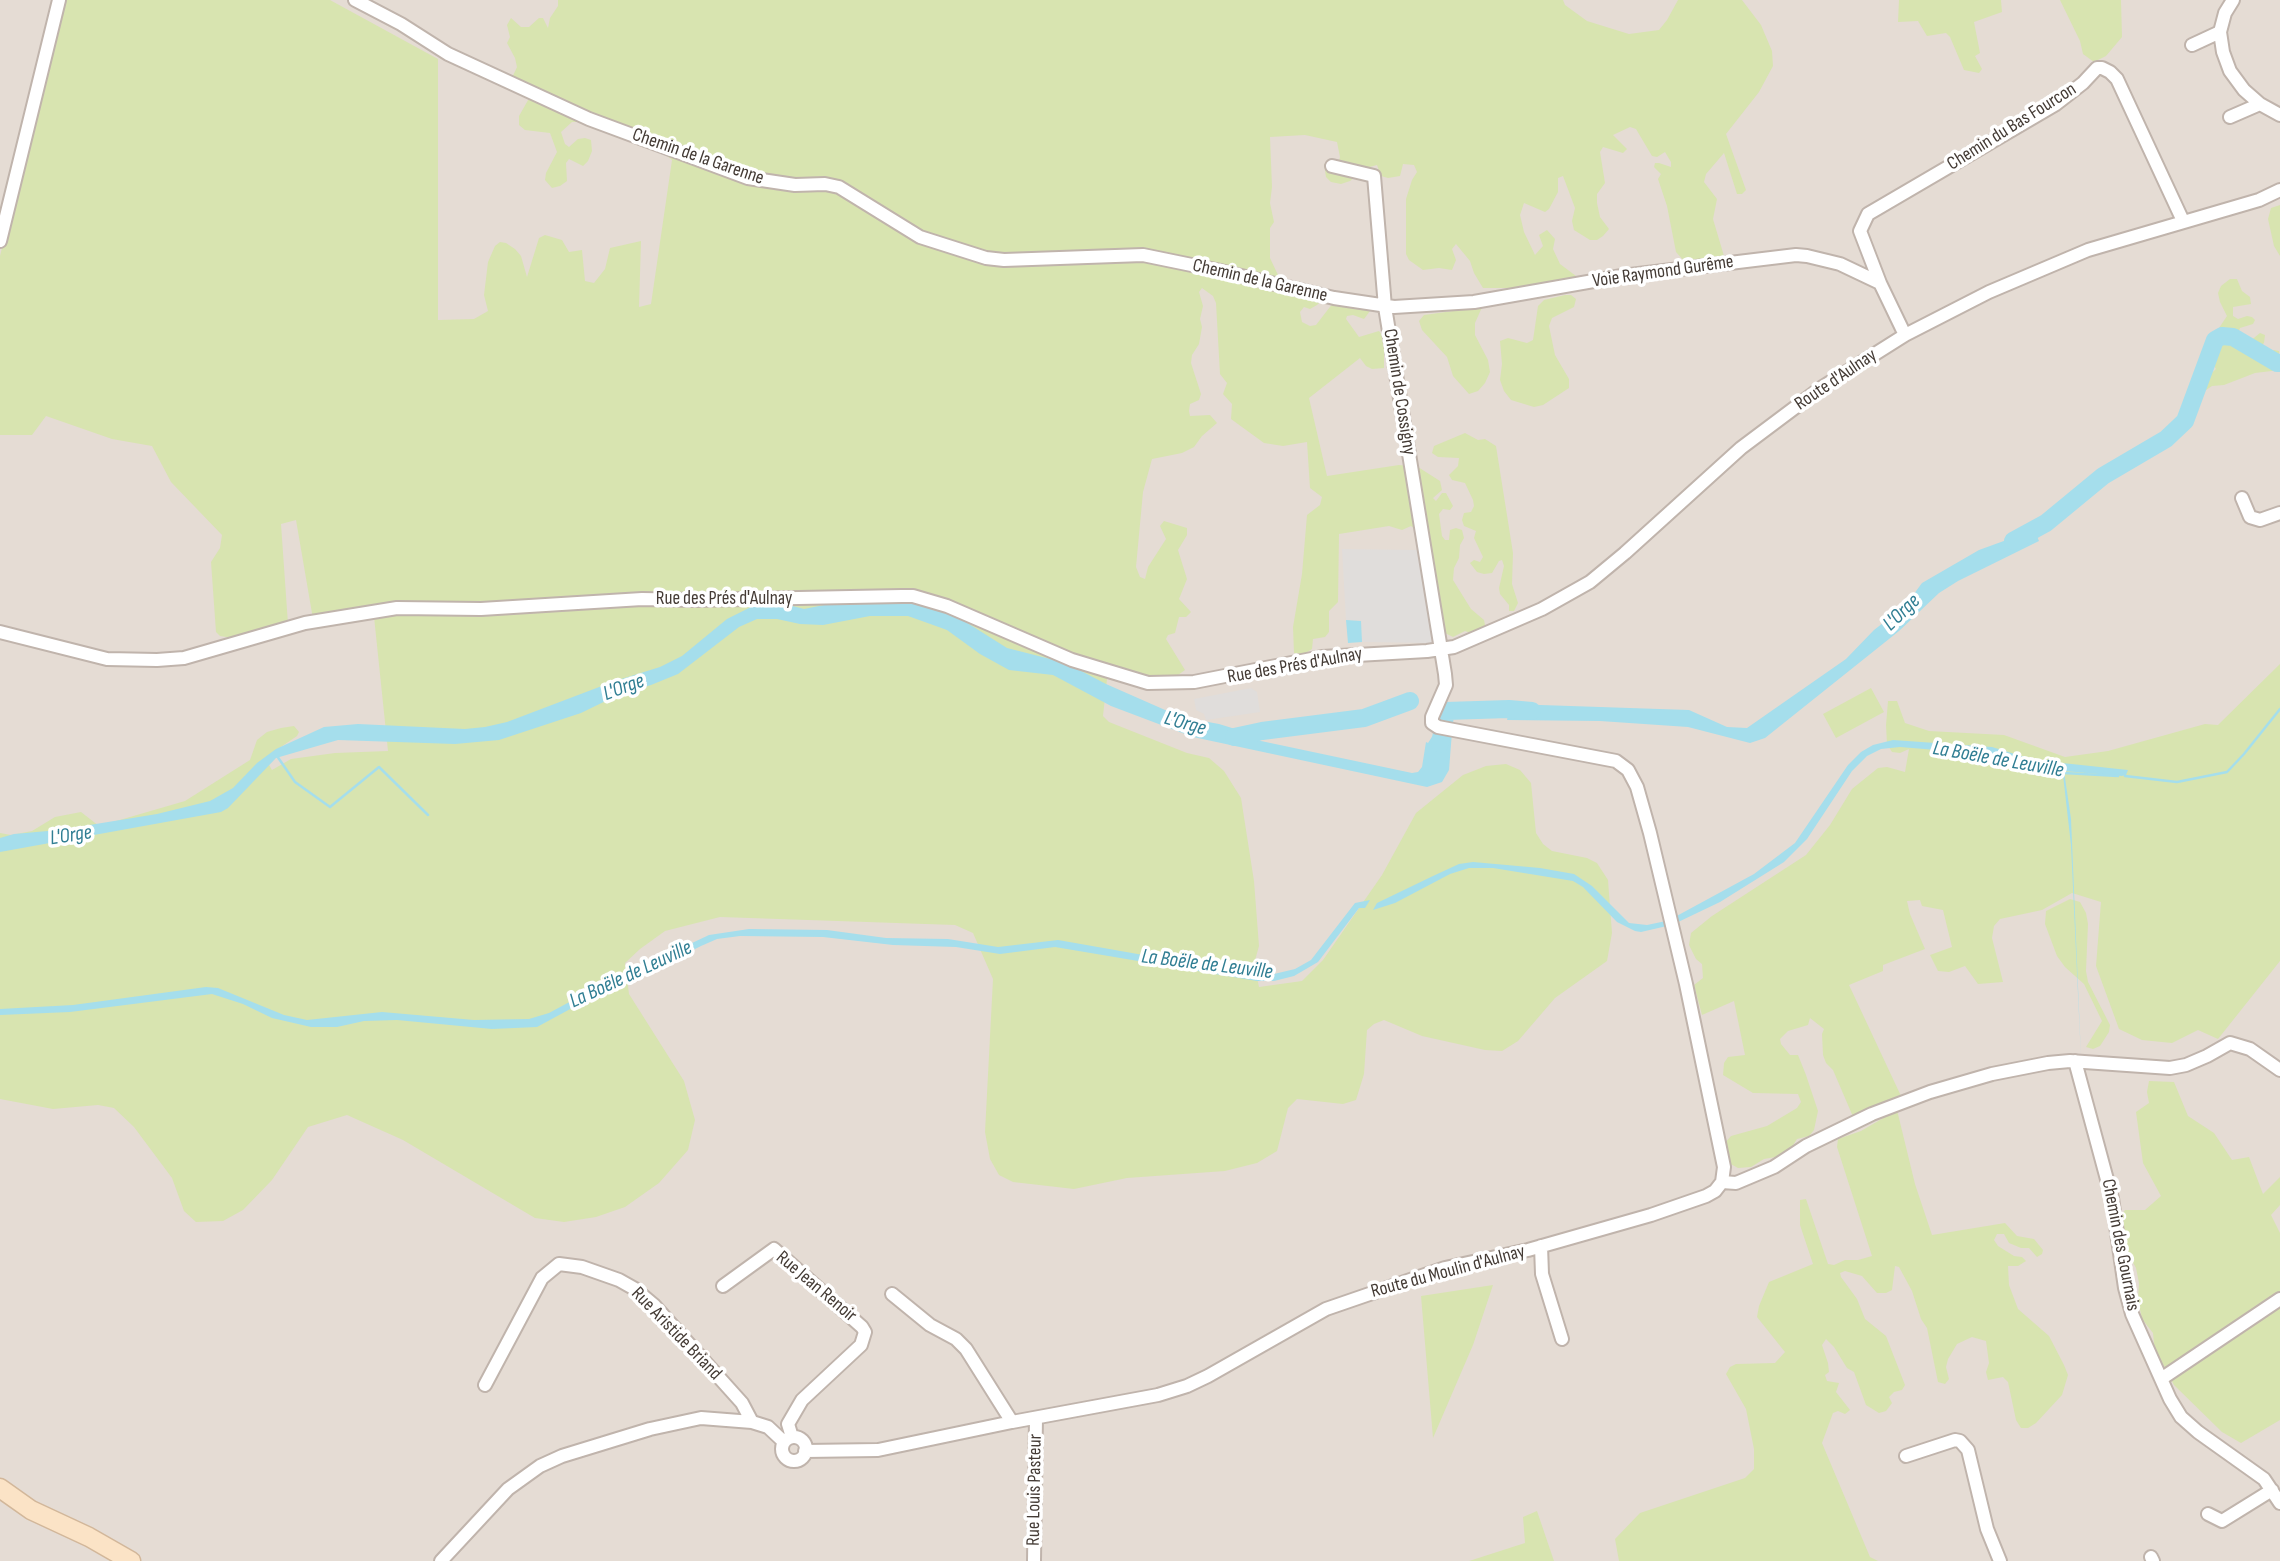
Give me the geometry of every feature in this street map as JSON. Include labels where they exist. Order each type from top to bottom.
[{"type":"street","points":[[0,241],[59,0]]},
{"type":"street","name":"Chemin de la Garenne","points":[[355,0],[401,24],[448,54],[589,119],[748,178],[795,185],[825,184],[839,187],[920,237],[986,258],[1004,260],[1143,255],[1385,307]]},
{"type":"street","points":[[2233,0],[2225,13],[2220,32],[2230,71],[2260,104],[2280,115]]},
{"type":"street","points":[[2192,45],[2220,32]]},
{"type":"street","name":"Chemin du Bas Fourcon","points":[[1880,283],[1860,231],[1868,214],[2056,104],[2097,68],[2102,68],[2118,79],[2183,221]]},
{"type":"street","points":[[2230,117],[2260,104]]},
{"type":"street","name":"Chemin de Cossigny","points":[[1332,166],[1374,176],[1385,307],[1446,685],[1435,722],[1454,730],[1616,761],[1629,770],[1648,823],[1673,929],[1724,1167],[1722,1182]]},
{"type":"street","name":"Route d'Aulnay","points":[[1440,649],[1454,646],[1542,609],[1590,582],[1741,448],[1821,388],[1905,335],[1989,292],[2088,250],[2259,200],[2280,190]]},
{"type":"street","name":"Voie Raymond Gurême","points":[[1385,307],[1474,302],[1622,276],[1796,255],[1831,261],[1880,283]]},
{"type":"street","points":[[1880,283],[1905,335]]},
{"type":"street","points":[[2242,498],[2250,517],[2260,520],[2280,513]]},
{"type":"street","name":"Rue des Prés d'Aulnay","points":[[0,632],[107,659],[157,660],[184,658],[305,623],[397,608],[481,609],[642,599],[913,596],[947,606],[1072,660],[1148,683],[1203,681],[1322,657],[1440,649]]},
{"type":"street","points":[[1722,1182],[1736,1183],[1774,1167],[1833,1132],[1872,1114],[1930,1092],[1992,1074],[2074,1061],[2170,1068],[2207,1056],[2230,1042],[2250,1049],[2280,1070]]},
{"type":"street","name":"Chemin des Gournais","points":[[2074,1061],[2112,1198],[2125,1288],[2132,1314],[2161,1379],[2181,1417],[2253,1470],[2280,1503]]},
{"type":"street","name":"Route du Moulin d'Aulnay","points":[[806,1451],[878,1451],[1012,1422],[1131,1402],[1186,1386],[1326,1309],[1446,1268],[1541,1247],[1651,1216],[1715,1191],[1722,1182]]},
{"type":"street","points":[[1541,1247],[1542,1274],[1562,1339]]},
{"type":"street","name":"Rue Jean Renoir","points":[[723,1286],[774,1249],[865,1332],[861,1345],[802,1400],[788,1424],[788,1440]]},
{"type":"street","name":"Rue Aristide Briand","points":[[485,1385],[542,1278],[559,1264],[582,1267],[619,1280],[635,1289],[654,1306],[742,1403],[752,1422]]},
{"type":"street","points":[[892,1294],[930,1325],[956,1339],[1012,1422]]},
{"type":"street","points":[[2161,1379],[2280,1299]]},
{"type":"street","name":"Rue Aristide Briand","points":[[441,1561],[508,1489],[540,1466],[562,1456],[650,1429],[701,1418],[752,1422],[768,1427],[788,1440]]},
{"type":"street","name":"Rue Louis Pasteur","points":[[1034,1561],[1036,1418]]},
{"type":"street","points":[[801,1439],[806,1451],[800,1459],[787,1458],[782,1451],[788,1440],[801,1439]]},
{"type":"street","points":[[1906,1456],[1955,1440],[1961,1441],[1968,1450],[1987,1529],[2000,1561]]},
{"type":"street","points":[[0,1488],[31,1510],[97,1541],[131,1561]]},
{"type":"street","points":[[2208,1514],[2222,1521],[2272,1490]]},
{"type":"shaded area","points":[[0,0],[2280,0],[2280,1561],[0,1561]]},
{"type":"shaded area","points":[[1342,549],[1419,550],[1432,643],[1362,642],[1361,621],[1346,620]]},
{"type":"shaded area","points":[[1251,688],[1257,692],[1260,712],[1206,720],[1204,714],[1196,710],[1194,699]]},
{"type":"green space","points":[[64,0],[330,0],[438,59],[438,320],[474,319],[488,311],[484,295],[488,262],[495,246],[500,242],[515,249],[521,256],[527,277],[539,238],[545,235],[562,240],[569,252],[582,250],[585,281],[594,283],[605,269],[610,248],[641,241],[639,307],[651,304],[672,160],[643,136],[590,122],[572,122],[561,132],[565,144],[569,147],[578,139],[585,138],[591,140],[592,151],[583,166],[569,159],[566,163],[567,181],[552,188],[545,180],[557,152],[550,133],[525,130],[519,125],[519,116],[531,95],[510,82],[517,67],[507,43],[510,37],[507,25],[511,18],[521,27],[529,27],[539,18],[543,18],[548,28],[558,0],[1563,0],[1565,5],[1587,21],[1629,34],[1659,30],[1678,0],[1742,0],[1761,25],[1772,51],[1773,66],[1759,92],[1726,134],[1746,190],[1737,194],[1724,153],[1706,174],[1704,182],[1717,199],[1713,219],[1724,256],[1693,264],[1685,262],[1676,252],[1667,206],[1658,179],[1661,174],[1654,167],[1655,163],[1659,163],[1671,167],[1671,162],[1665,152],[1657,157],[1652,156],[1636,129],[1630,127],[1613,135],[1627,149],[1623,153],[1603,147],[1600,152],[1605,183],[1597,194],[1597,203],[1600,217],[1609,229],[1603,236],[1590,240],[1574,230],[1572,221],[1575,208],[1563,176],[1558,178],[1558,192],[1545,212],[1524,203],[1520,215],[1524,232],[1535,255],[1543,246],[1539,235],[1547,230],[1555,239],[1553,249],[1560,264],[1576,276],[1553,288],[1483,288],[1470,261],[1456,244],[1452,249],[1456,260],[1452,270],[1423,270],[1409,260],[1406,254],[1406,199],[1417,172],[1414,165],[1403,164],[1400,176],[1388,178],[1381,176],[1377,165],[1366,168],[1350,181],[1341,184],[1331,182],[1326,177],[1324,164],[1339,161],[1337,142],[1305,135],[1270,137],[1270,203],[1274,222],[1270,228],[1270,258],[1278,275],[1279,286],[1322,300],[1310,309],[1304,307],[1300,312],[1302,322],[1310,326],[1316,325],[1333,303],[1363,306],[1370,311],[1364,319],[1353,315],[1347,316],[1346,319],[1359,337],[1379,331],[1384,338],[1384,368],[1372,369],[1360,358],[1309,398],[1327,476],[1399,465],[1418,467],[1440,481],[1442,490],[1433,498],[1436,501],[1442,493],[1446,493],[1453,506],[1450,510],[1443,509],[1439,514],[1442,536],[1449,540],[1450,530],[1456,528],[1462,530],[1464,538],[1453,580],[1471,609],[1484,620],[1485,625],[1482,632],[1476,635],[1465,631],[1453,637],[1443,632],[1415,529],[1411,526],[1402,530],[1389,526],[1339,534],[1338,602],[1329,611],[1329,632],[1325,637],[1313,639],[1312,649],[1304,654],[1294,653],[1293,627],[1302,574],[1307,515],[1320,505],[1322,497],[1310,488],[1307,442],[1283,446],[1264,443],[1231,419],[1232,404],[1223,394],[1227,383],[1220,374],[1216,303],[1213,296],[1202,288],[1199,292],[1203,306],[1200,319],[1202,327],[1191,363],[1201,394],[1199,400],[1190,404],[1189,411],[1190,416],[1210,415],[1217,423],[1194,447],[1182,453],[1152,459],[1143,492],[1136,567],[1140,577],[1145,579],[1148,567],[1166,539],[1160,526],[1164,521],[1187,528],[1187,535],[1178,550],[1187,579],[1179,599],[1191,612],[1186,617],[1179,617],[1175,633],[1168,635],[1166,639],[1185,670],[1178,675],[1145,676],[1108,670],[1103,716],[1109,722],[1187,753],[1209,758],[1224,771],[1241,798],[1254,881],[1259,946],[1254,964],[1259,987],[1302,981],[1323,960],[1382,875],[1416,813],[1463,775],[1486,766],[1506,764],[1520,770],[1531,783],[1536,833],[1543,844],[1552,851],[1587,858],[1597,863],[1608,880],[1612,933],[1607,961],[1555,998],[1518,1041],[1502,1051],[1485,1050],[1422,1036],[1384,1020],[1374,1024],[1367,1030],[1364,1074],[1356,1100],[1343,1104],[1297,1099],[1288,1108],[1277,1151],[1257,1163],[1225,1171],[1127,1178],[1074,1189],[1013,1182],[999,1175],[990,1159],[985,1132],[993,979],[973,933],[955,925],[720,917],[665,931],[625,963],[629,994],[684,1081],[695,1120],[688,1150],[659,1183],[625,1207],[596,1217],[564,1222],[535,1218],[403,1140],[347,1115],[308,1127],[272,1180],[243,1210],[223,1221],[196,1222],[184,1211],[172,1178],[134,1127],[114,1108],[98,1105],[53,1109],[0,1099],[0,833],[11,835],[32,831],[55,817],[81,812],[99,826],[185,801],[250,760],[257,740],[267,732],[281,728],[294,726],[299,732],[272,753],[268,763],[272,770],[291,759],[335,753],[388,751],[373,607],[313,619],[296,520],[281,524],[288,624],[240,639],[220,636],[216,632],[211,562],[220,548],[222,535],[171,482],[152,446],[112,439],[46,416],[32,435],[0,435],[0,256]]},
{"type":"green space","points":[[1899,0],[2001,0],[2002,12],[1974,22],[1980,53],[1975,56],[1982,69],[1979,73],[1964,70],[1946,33],[1927,36],[1918,21],[1898,22]]},
{"type":"green space","points":[[2060,0],[2121,0],[2122,37],[2106,56],[2094,62],[2083,54],[2080,41]]},
{"type":"green space","points":[[2280,205],[2280,256],[2274,246],[2268,219],[2271,208]]},
{"type":"green space","points":[[2230,279],[2237,279],[2242,291],[2250,297],[2251,304],[2233,307],[2233,316],[2238,319],[2247,316],[2255,320],[2253,324],[2240,328],[2238,333],[2249,342],[2260,333],[2265,335],[2264,343],[2251,354],[2253,358],[2260,358],[2274,350],[2279,351],[2280,370],[2255,373],[2206,390],[2201,387],[2201,383],[2216,369],[2213,364],[2219,346],[2217,331],[2227,316],[2218,293],[2221,286]]},
{"type":"green space","points":[[1565,295],[1576,299],[1574,307],[1552,318],[1549,326],[1555,355],[1569,379],[1569,388],[1543,405],[1534,407],[1511,400],[1500,380],[1500,341],[1508,338],[1527,343],[1533,340],[1538,306],[1544,300]]},
{"type":"green space","points":[[1461,300],[1483,305],[1475,323],[1475,335],[1488,360],[1490,372],[1478,391],[1469,394],[1453,376],[1447,357],[1422,330],[1419,321],[1424,315],[1453,311]]},
{"type":"green space","points":[[1465,433],[1478,440],[1485,439],[1496,446],[1513,553],[1512,584],[1518,603],[1514,611],[1509,611],[1509,605],[1500,594],[1504,566],[1502,560],[1492,573],[1484,574],[1477,572],[1470,563],[1474,560],[1480,562],[1483,557],[1474,538],[1476,531],[1464,526],[1462,520],[1464,513],[1471,512],[1473,500],[1465,483],[1452,480],[1449,475],[1458,466],[1459,458],[1438,457],[1432,453],[1434,446]]},
{"type":"green space","points":[[2280,664],[2280,961],[2218,1039],[2198,1030],[2172,1043],[2142,1040],[2119,1029],[2096,966],[2101,902],[2072,893],[2042,910],[2000,919],[1994,926],[1992,938],[2003,982],[1978,984],[1965,966],[1949,972],[1938,971],[1930,955],[1952,947],[1943,910],[1922,906],[1920,900],[1907,901],[1925,949],[1883,965],[1883,971],[1849,985],[1901,1096],[1854,1119],[1833,1070],[1823,1055],[1824,1029],[1810,1018],[1808,1025],[1788,1031],[1780,1039],[1790,1055],[1798,1055],[1806,1075],[1818,1111],[1814,1130],[1809,1136],[1797,1139],[1787,1155],[1764,1159],[1751,1167],[1738,1168],[1727,1162],[1724,1144],[1731,1136],[1767,1126],[1797,1108],[1801,1102],[1798,1094],[1753,1093],[1723,1075],[1724,1063],[1728,1057],[1745,1055],[1734,1001],[1702,1015],[1694,985],[1703,978],[1702,964],[1696,959],[1689,945],[1691,933],[1712,916],[1806,855],[1830,825],[1852,789],[1878,768],[1887,767],[1905,772],[1909,749],[1900,753],[1892,752],[1887,744],[1888,701],[1897,701],[1905,723],[1929,731],[2004,735],[2065,757],[2108,751],[2205,724],[2218,725]]},
{"type":"green space","points":[[1871,688],[1884,712],[1836,738],[1823,714]]},
{"type":"green space","points":[[2070,899],[2080,902],[2086,913],[2088,982],[2110,1025],[2109,1032],[2100,1046],[2093,1049],[2086,1047],[2102,1021],[2084,984],[2057,956],[2045,924],[2046,911]]},
{"type":"green space","points":[[2149,1081],[2174,1082],[2188,1116],[2214,1133],[2232,1160],[2249,1157],[2263,1194],[2280,1177],[2280,1205],[2271,1215],[2280,1233],[2280,1420],[2241,1443],[2222,1432],[2174,1385],[2155,1354],[2153,1333],[2142,1319],[2136,1268],[2129,1255],[2120,1217],[2125,1210],[2145,1210],[2161,1196],[2143,1163],[2136,1112],[2149,1103]]},
{"type":"green space","points":[[1897,1110],[1915,1184],[1932,1235],[2005,1223],[2017,1236],[2034,1239],[2043,1250],[2037,1257],[2029,1248],[2009,1243],[2004,1234],[1997,1234],[1994,1240],[1998,1246],[2026,1261],[2018,1266],[2008,1266],[2009,1285],[2018,1309],[2049,1336],[2064,1365],[2068,1375],[2062,1395],[2036,1423],[2028,1428],[2021,1428],[2016,1420],[2008,1382],[2003,1377],[1988,1380],[1986,1341],[1972,1337],[1957,1344],[1946,1367],[1949,1379],[1945,1384],[1938,1382],[1927,1328],[1899,1267],[1895,1266],[1892,1290],[1886,1293],[1877,1293],[1862,1276],[1845,1271],[1840,1273],[1841,1277],[1857,1299],[1865,1319],[1886,1336],[1905,1385],[1902,1390],[1889,1397],[1892,1403],[1886,1411],[1879,1413],[1866,1405],[1854,1372],[1847,1368],[1834,1347],[1826,1339],[1822,1345],[1828,1363],[1829,1372],[1825,1375],[1827,1381],[1839,1383],[1836,1392],[1850,1410],[1845,1414],[1838,1411],[1833,1413],[1822,1443],[1870,1557],[1878,1561],[1619,1561],[1615,1539],[1640,1513],[1745,1478],[1754,1469],[1754,1449],[1746,1409],[1726,1374],[1730,1367],[1736,1364],[1775,1363],[1785,1352],[1757,1317],[1769,1282],[1813,1264],[1800,1225],[1800,1200],[1806,1199],[1828,1264],[1872,1256],[1837,1147],[1838,1139],[1861,1131]]},
{"type":"green space","points":[[1493,1285],[1473,1345],[1433,1438],[1421,1296]]},
{"type":"green space","points":[[1537,1511],[1554,1561],[1469,1561],[1525,1543],[1523,1517]]},
{"type":"water","points":[[2034,530],[2039,541],[1939,593],[1899,631],[1765,738],[1750,743],[1688,727],[1600,721],[1507,720],[1511,704],[1689,710],[1727,727],[1747,728],[1846,659],[1874,630],[1905,606],[1922,583],[1979,550]]},
{"type":"water","points":[[910,601],[953,614],[1007,648],[1066,663],[1181,717],[1219,724],[1245,732],[1261,741],[1412,773],[1418,772],[1422,767],[1426,742],[1428,743],[1437,729],[1452,732],[1449,770],[1442,782],[1427,787],[1193,737],[1111,706],[1053,675],[1009,670],[980,654],[947,630],[908,616],[870,616],[823,625],[757,619],[739,627],[678,674],[618,695],[581,713],[499,740],[455,744],[338,740],[276,758],[221,812],[0,852],[0,838],[14,834],[59,830],[157,814],[210,801],[233,788],[257,763],[276,749],[324,727],[358,724],[465,729],[507,722],[660,667],[682,656],[727,619],[759,603],[785,604],[804,609],[829,604]]},
{"type":"water","points":[[1346,620],[1361,621],[1362,642],[1348,643]]},
{"type":"water","points":[[1893,740],[1992,747],[2034,760],[2128,770],[2126,775],[2122,776],[2064,771],[2071,819],[2081,1058],[2071,845],[2063,775],[2060,770],[2034,767],[2001,756],[1985,754],[1900,747],[1881,749],[1867,756],[1852,771],[1807,839],[1784,862],[1720,902],[1674,924],[1673,918],[1754,874],[1795,843],[1848,765],[1873,745]]},
{"type":"water","points":[[1473,862],[1574,874],[1592,886],[1629,923],[1647,925],[1666,921],[1667,926],[1635,931],[1617,922],[1583,887],[1573,881],[1493,868],[1469,868],[1450,874],[1395,903],[1373,910],[1377,903],[1433,876],[1459,864]]},
{"type":"water","points":[[1370,900],[1365,908],[1359,908],[1318,962],[1294,976],[1274,981],[1257,981],[1055,947],[1000,954],[956,947],[893,945],[823,937],[740,936],[717,939],[701,946],[537,1027],[492,1029],[397,1020],[364,1021],[337,1027],[311,1027],[272,1018],[243,1004],[212,994],[70,1012],[0,1015],[0,1009],[73,1005],[206,987],[218,988],[284,1015],[307,1020],[382,1012],[474,1020],[529,1019],[549,1013],[709,935],[749,929],[827,930],[886,938],[948,939],[998,947],[1058,940],[1223,969],[1274,974],[1295,969],[1311,960],[1355,903]]},
{"type":"waterway","name":"L'Orge","points":[[2013,541],[2046,523],[2103,476],[2166,439],[2185,421],[2215,340],[2222,336],[2233,337],[2280,363]]},
{"type":"waterway","name":"L'Orge","points":[[1234,737],[1364,718],[1410,701]]},
{"type":"waterway","name":"La Boële de Leuville","points":[[2125,776],[2177,782],[2227,772],[2280,709]]},
{"type":"waterway","name":"L'Orge","points":[[1440,744],[1446,711],[1532,711]]},
{"type":"waterway","name":"La Boële de Leuville","points":[[1982,753],[2046,772],[2118,776]]},
{"type":"waterway","points":[[277,756],[295,782],[330,807],[379,767],[428,815]]}]
